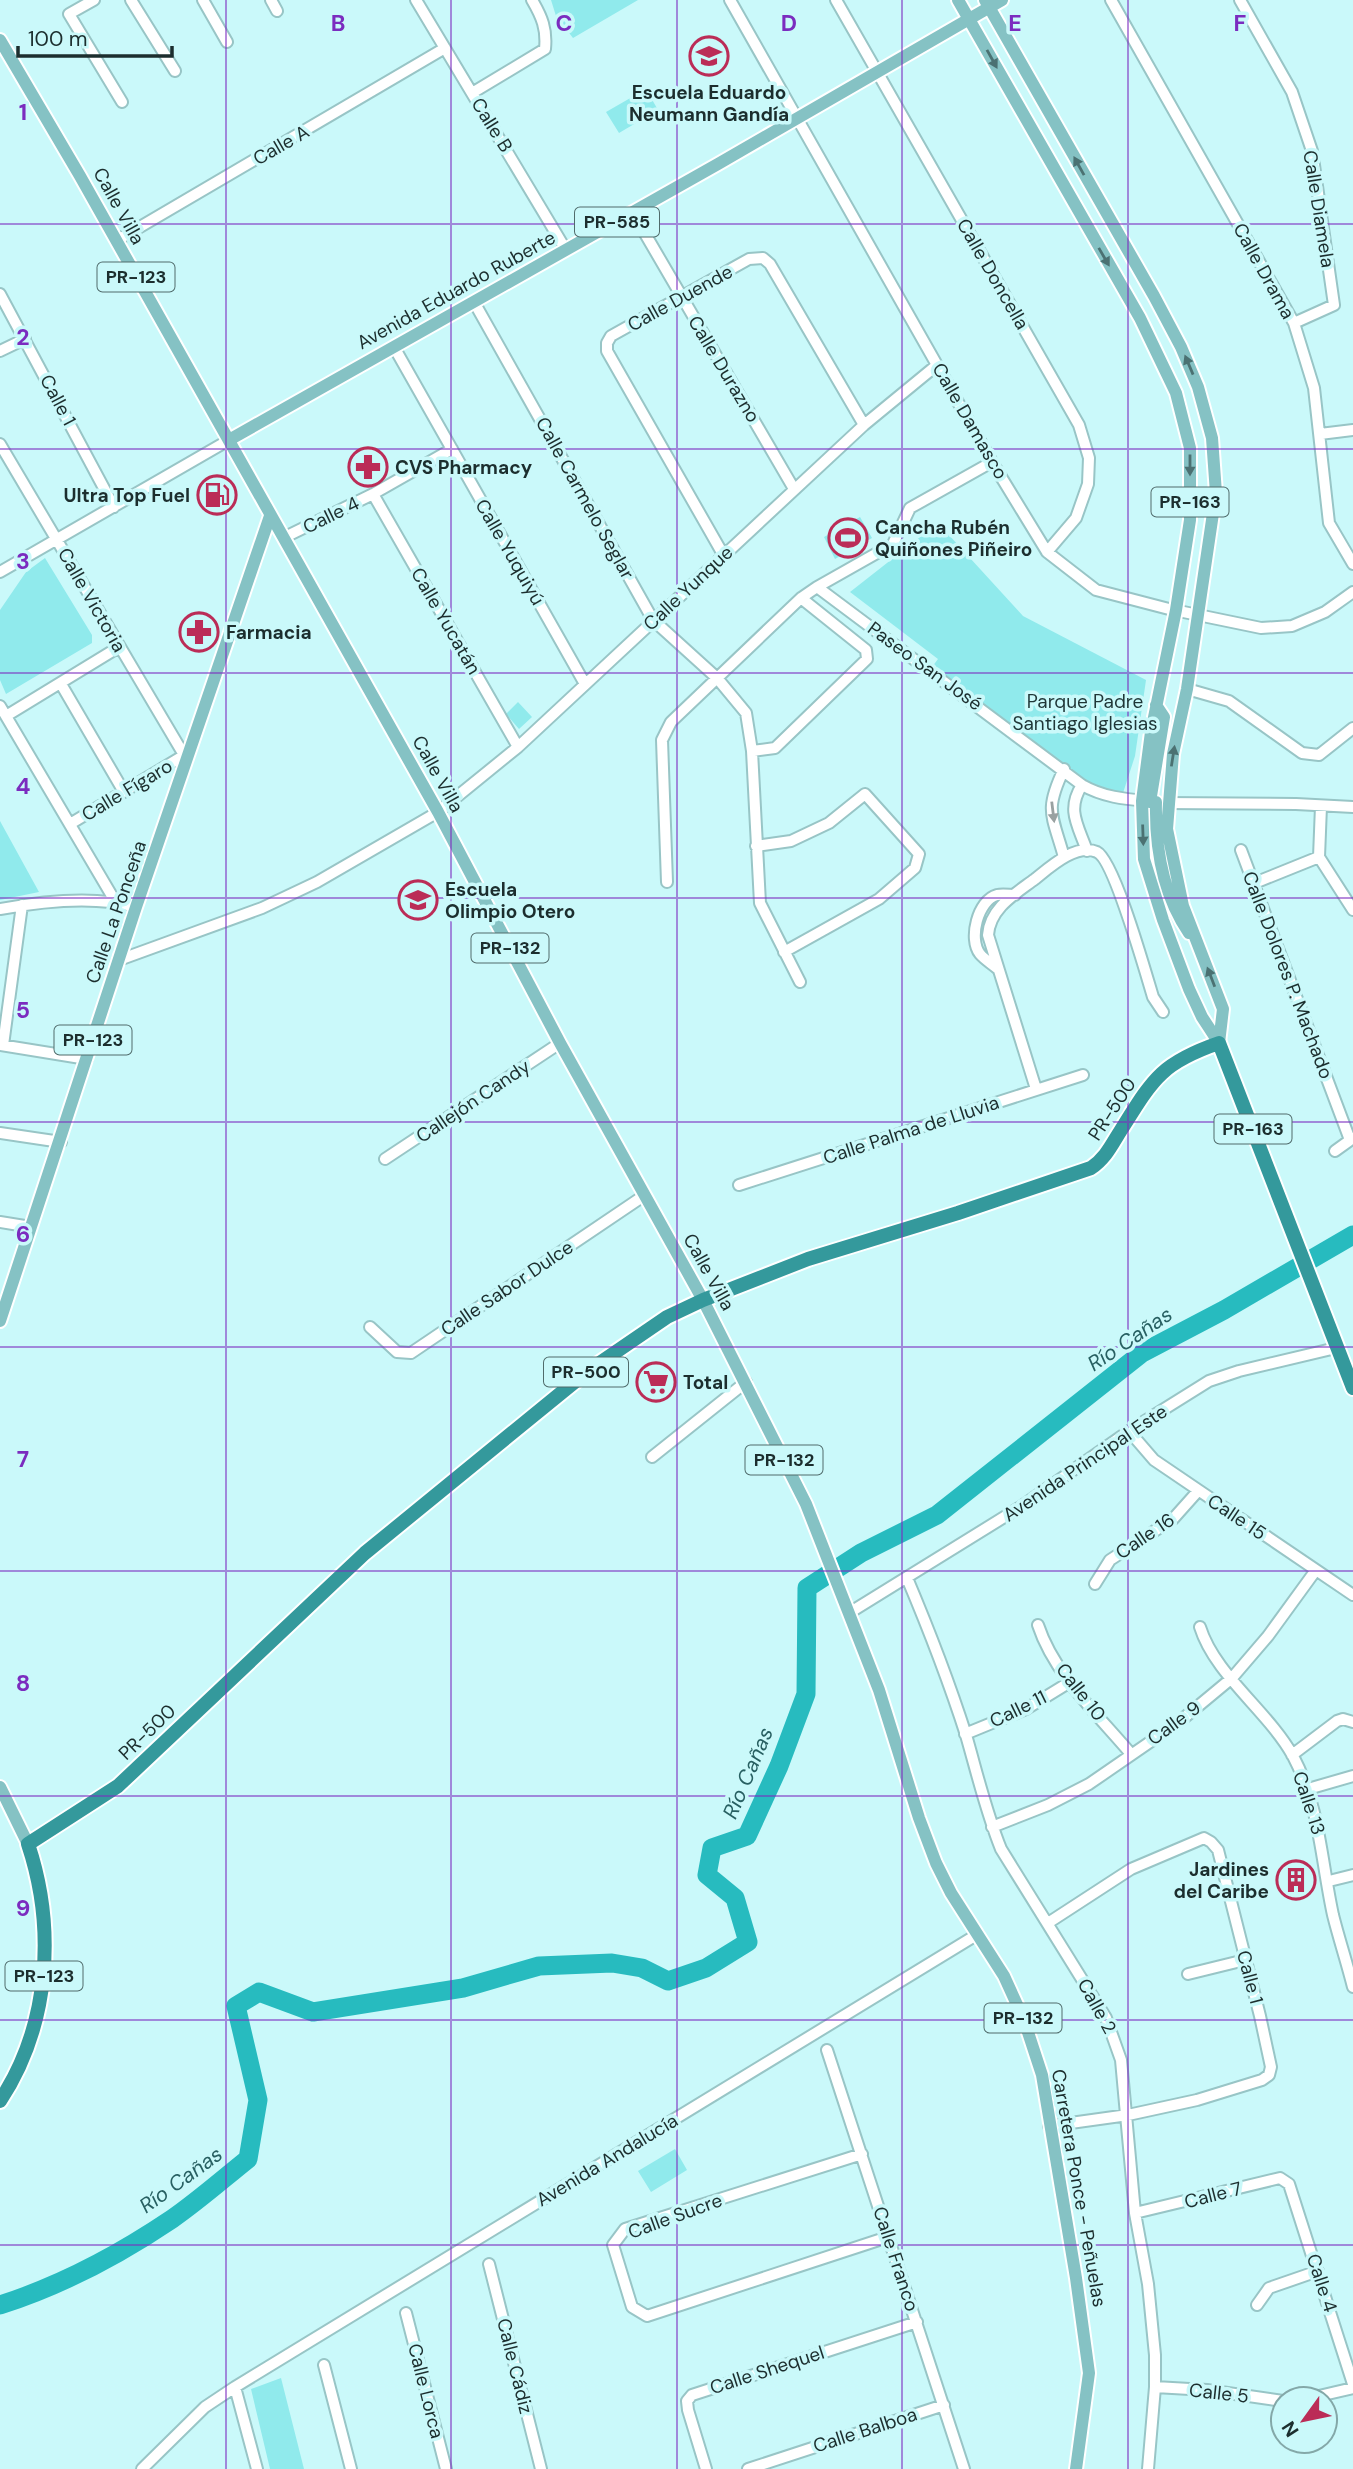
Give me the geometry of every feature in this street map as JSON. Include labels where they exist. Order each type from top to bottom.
[{"type":"highway","name":"PR-163","points":[[1219,1042],[1353,1388]]},
{"type":"highway","name":"PR-500","points":[[28,1844],[118,1786],[365,1553],[578,1378],[667,1317],[702,1300],[808,1259],[958,1213],[1091,1168],[1106,1154],[1139,1101],[1165,1068],[1189,1053],[1219,1042]]},
{"type":"highway","name":"PR-123","points":[[0,2101],[27,2044],[39,2003],[46,1958],[41,1891],[28,1844]]},
{"type":"main road","name":"PR-163","points":[[958,0],[1140,318],[1176,393],[1190,448],[1190,520],[1176,611],[1156,705],[1154,802],[1159,853],[1168,892],[1179,919],[1201,951],[1223,1009],[1219,1042]]},
{"type":"main road","name":"Avenida Eduardo Ruberte","points":[[229,440],[633,213],[969,19],[988,4],[1002,0]]},
{"type":"main road","name":"PR-163","points":[[988,4],[1181,347],[1198,387],[1212,438],[1216,493],[1199,615],[1173,754],[1154,802],[1144,859],[1189,989],[1202,1017],[1219,1042]]},
{"type":"main road","name":"Calle Villa","points":[[0,40],[438,812],[746,1382],[820,1538]]},
{"type":"main road","name":"Calle La Ponceña","points":[[0,1321],[3,1302],[61,1142],[185,758],[270,516]]},
{"type":"main road","name":"Carretera Ponce - Peñuelas","points":[[820,1538],[879,1690],[936,1863],[951,1893],[1004,1976],[1024,2021],[1042,2075],[1076,2277],[1089,2373],[1076,2469]]},
{"type":"main road","name":"PR-123","points":[[0,1787],[28,1844]]},
{"type":"street","points":[[93,0],[69,14],[122,102]]},
{"type":"street","points":[[131,0],[175,71]]},
{"type":"street","points":[[203,0],[227,42]]},
{"type":"street","points":[[271,0],[277,11]]},
{"type":"street","name":"Calle B","points":[[416,0],[566,250]]},
{"type":"street","points":[[472,93],[545,49],[543,20],[533,0]]},
{"type":"street","name":"Calle Damasco","points":[[730,0],[992,462],[1047,552],[1096,590],[1176,611],[1261,628],[1292,626],[1325,612],[1353,592]]},
{"type":"street","name":"Calle Doncella","points":[[836,0],[1079,425],[1088,458],[1088,484],[1076,519],[1047,552]]},
{"type":"street","name":"Calle Drama","points":[[1111,0],[1294,323],[1314,388],[1329,523],[1353,564]]},
{"type":"street","name":"Calle Diamela","points":[[1240,0],[1292,92],[1312,151],[1334,305],[1294,323]]},
{"type":"street","name":"Calle A","points":[[116,241],[445,48]]},
{"type":"street","name":"Calle Durazno","points":[[633,213],[794,489]]},
{"type":"street","name":"Calle Duende","points":[[724,556],[606,347],[611,336],[758,257],[767,261],[864,425]]},
{"type":"street","name":"Calle 1","points":[[0,294],[114,507]]},
{"type":"street","name":"Calle Carmelo Seglar","points":[[474,302],[653,620],[717,678],[746,713],[752,751],[760,903],[800,982]]},
{"type":"street","points":[[0,351],[25,338]]},
{"type":"street","name":"Calle Yuquiyú","points":[[394,347],[585,684]]},
{"type":"street","name":"Calle Yunque","points":[[119,960],[262,908],[317,881],[438,812],[518,747],[864,425],[937,365]]},
{"type":"street","points":[[1320,435],[1353,430]]},
{"type":"street","name":"Avenida Eduardo Ruberte","points":[[2,568],[229,440]]},
{"type":"street","name":"Calle Victoria","points":[[0,444],[185,758]]},
{"type":"street","name":"Calle 4","points":[[283,538],[373,494],[452,449]]},
{"type":"street","points":[[667,882],[662,740],[671,722],[802,598],[893,544],[910,508],[992,462]]},
{"type":"street","name":"Calle Yucatán","points":[[373,494],[518,747]]},
{"type":"street","name":"Paseo San José","points":[[817,587],[1095,792],[1115,798],[1154,802],[1353,807]]},
{"type":"street","points":[[752,751],[775,748],[867,659],[866,650],[802,598]]},
{"type":"street","points":[[6,716],[119,647]]},
{"type":"street","points":[[61,684],[124,792]]},
{"type":"street","points":[[1187,689],[1229,701],[1301,753],[1319,755],[1353,728]]},
{"type":"street","points":[[0,706],[115,901]]},
{"type":"street","name":"Calle Fígaro","points":[[70,824],[185,758]]},
{"type":"street","points":[[1064,769],[1053,792],[1050,806],[1064,856]]},
{"type":"street","points":[[1082,785],[1075,795],[1072,808],[1087,851]]},
{"type":"street","points":[[756,846],[791,841],[800,837],[829,823],[865,794],[919,854],[915,868],[879,899],[784,952]]},
{"type":"street","points":[[1321,806],[1319,857],[1353,910]]},
{"type":"street","name":"Calle Dolores P. Machado","points":[[1241,850],[1352,1139]]},
{"type":"street","points":[[1036,1089],[988,934],[989,922],[999,907],[1064,856],[1087,851],[1097,852],[1105,860],[1115,881],[1153,997],[1163,1012]]},
{"type":"street","points":[[1252,884],[1319,857]]},
{"type":"street","points":[[0,909],[22,905],[115,901],[136,907]]},
{"type":"street","points":[[22,905],[1,1045],[88,1059]]},
{"type":"street","name":"Callejón Candy","points":[[385,1159],[561,1044]]},
{"type":"street","name":"Calle Palma de Lluvia","points":[[739,1185],[1083,1075]]},
{"type":"street","points":[[0,1133],[61,1142]]},
{"type":"street","points":[[1335,1151],[1352,1139]]},
{"type":"street","name":"Calle Sabor Dulce","points":[[370,1327],[397,1352],[411,1353],[645,1195]]},
{"type":"street","points":[[0,1222],[31,1227]]},
{"type":"street","name":"Avenida Principal Este","points":[[849,1613],[1022,1506],[1129,1431],[1209,1381],[1239,1371],[1336,1348]]},
{"type":"street","points":[[652,1457],[746,1382]]},
{"type":"street","name":"Calle 15","points":[[1129,1431],[1154,1460],[1353,1595]]},
{"type":"street","name":"Calle 16","points":[[1096,1584],[1110,1560],[1173,1519],[1198,1491]]},
{"type":"street","name":"Calle 9","points":[[992,1828],[1048,1805],[1089,1784],[1178,1722],[1232,1678],[1268,1636],[1316,1570]]},
{"type":"street","name":"Calle 2","points":[[907,1578],[935,1645],[1001,1849],[1106,2018],[1121,2060],[1135,2213],[1148,2284],[1155,2354],[1148,2469]]},
{"type":"street","name":"Calle 10","points":[[1038,1625],[1043,1642],[1070,1682],[1131,1754]]},
{"type":"street","name":"Calle 13","points":[[1200,1627],[1205,1644],[1273,1726],[1292,1755],[1308,1789],[1329,1881],[1333,1914],[1353,1987]]},
{"type":"street","name":"Calle 11","points":[[965,1734],[1026,1709],[1070,1682]]},
{"type":"street","points":[[1292,1755],[1337,1721],[1353,1722]]},
{"type":"street","points":[[1308,1789],[1353,1776]]},
{"type":"street","name":"Calle 1","points":[[1048,1923],[1131,1870],[1204,1838],[1211,1842],[1218,1850],[1270,2059],[1269,2075],[1262,2080],[1196,2100],[1128,2115],[1049,2126]]},
{"type":"street","points":[[1329,1881],[1353,1875]]},
{"type":"street","name":"Avenida Andalucía","points":[[142,2469],[205,2407],[235,2387],[978,1934]]},
{"type":"street","points":[[1188,1974],[1245,1960]]},
{"type":"street","name":"Calle Franco","points":[[827,2050],[964,2469]]},
{"type":"street","name":"Calle Sucre","points":[[862,2154],[625,2230],[613,2245],[632,2307],[647,2316],[888,2237]]},
{"type":"street","name":"Calle 7","points":[[1135,2213],[1280,2178],[1291,2178]]},
{"type":"street","name":"Calle 4","points":[[1291,2178],[1353,2386]]},
{"type":"street","name":"Calle Cádiz","points":[[489,2264],[541,2469]]},
{"type":"street","points":[[1257,2305],[1269,2288],[1318,2271]]},
{"type":"street","name":"Calle Lorca","points":[[406,2313],[446,2469]]},
{"type":"street","name":"Calle Shequel","points":[[706,2469],[688,2410],[687,2401],[692,2395],[917,2322]]},
{"type":"street","points":[[324,2365],[351,2469]]},
{"type":"street","points":[[235,2387],[257,2469]]},
{"type":"street","name":"Calle 5","points":[[1155,2387],[1269,2398]]},
{"type":"street","name":"Calle Balboa","points":[[748,2469],[944,2405]]},
{"type":"green space","points":[[551,0],[638,0],[573,38],[556,16]]},
{"type":"green space","points":[[646,89],[658,110],[619,133],[606,112]]},
{"type":"green space","name":"Cancha Rubén Quiñones Piñeiro","points":[[860,517],[872,538],[835,559],[824,537]]},
{"type":"green space","name":"Parque Padre Santiago Iglesias","points":[[938,523],[1023,616],[1146,680],[1135,756],[1123,793],[1096,790],[932,667],[938,659],[850,592]]},
{"type":"green space","points":[[45,558],[92,635],[92,643],[6,694],[0,680],[0,610],[26,572]]},
{"type":"green space","points":[[518,702],[532,717],[519,729],[506,714]]},
{"type":"green space","points":[[0,821],[39,892],[0,900]]},
{"type":"green space","points":[[675,2149],[687,2170],[651,2192],[638,2171]]},
{"type":"green space","points":[[281,2378],[304,2469],[270,2469],[251,2389]]},
{"type":"waterway","name":"Río Cañas","points":[[0,2305],[67,2279],[132,2245],[182,2212],[248,2159],[258,2100],[236,2006],[259,1992],[313,2012],[463,1988],[539,1966],[612,1963],[642,1968],[668,1981],[706,1968],[748,1942],[735,1898],[707,1875],[712,1848],[747,1836],[779,1766],[806,1694],[807,1588],[861,1553],[937,1515],[1142,1353],[1224,1310],[1353,1235]]},
{"type":"place","name":"Escuela Eduardo Neumann Gandía","points":[[709,56]]},
{"type":"place","name":"CVS Pharmacy","points":[[368,467]]},
{"type":"place","name":"Ultra Top Fuel","points":[[217,495]]},
{"type":"place","name":"Cancha Rubén Quiñones Piñeiro","points":[[848,538]]},
{"type":"place","name":"Farmacia","points":[[199,632]]},
{"type":"place","name":"Escuela Olimpio Otero","points":[[418,900]]},
{"type":"place","name":"Total","points":[[656,1382]]},
{"type":"place","name":"Jardines del Caribe","points":[[1296,1880]]}]
